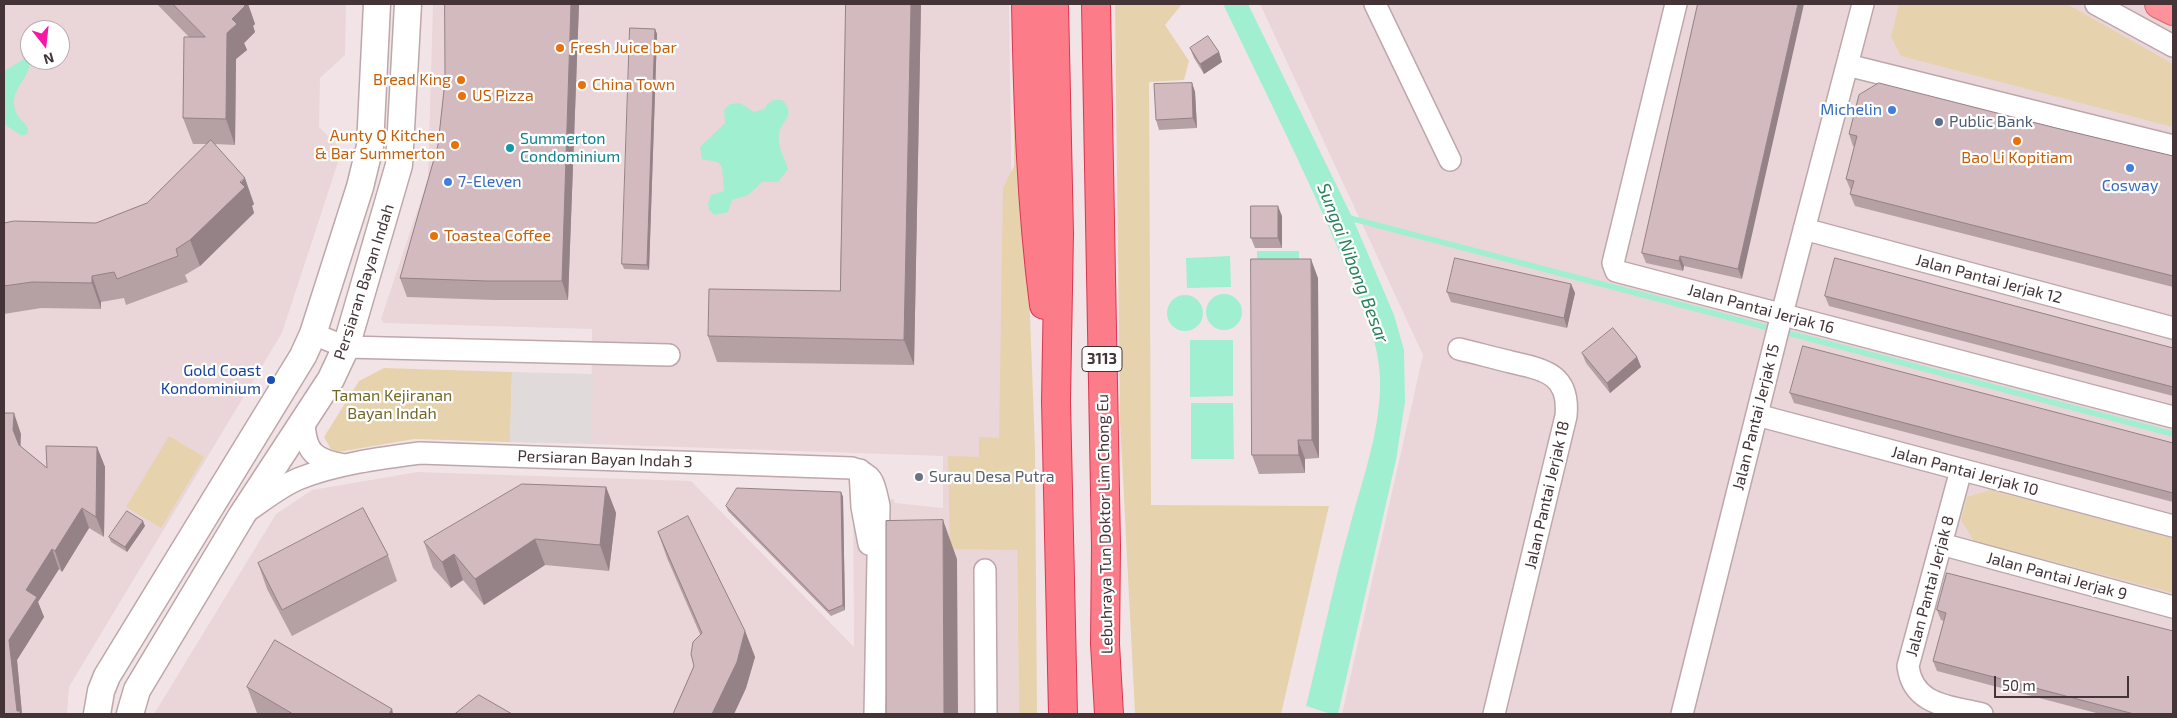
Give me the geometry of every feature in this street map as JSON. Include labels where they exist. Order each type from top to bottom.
[{"type":"highway","points":[[1026,4],[1026,80],[1034,228],[1056,401]]},
{"type":"highway","points":[[1054,4],[1058,233],[1056,401],[1063,714]]},
{"type":"highway","name":"Lebuhraya Tun Doktor Lim Chong Eu","points":[[1096,4],[1106,546],[1105,644],[1109,714]]},
{"type":"main road","points":[[2159,4],[2173,11]]},
{"type":"street","name":"Persiaran Bayan Indah","points":[[97,714],[101,691],[107,676],[303,356],[313,334],[360,187],[370,146],[377,4]]},
{"type":"street","name":"Persiaran Bayan Indah","points":[[130,714],[137,690],[242,515],[331,379],[346,347],[399,165],[408,4]]},
{"type":"street","points":[[1375,4],[1450,160]]},
{"type":"street","name":"Jalan Pantai Jerjak 16","points":[[1676,4],[1614,268],[1616,271],[1779,325],[2173,417]]},
{"type":"street","name":"Jalan Pantai Jerjak 15","points":[[1682,714],[1779,325],[1864,4]]},
{"type":"street","points":[[2096,4],[2173,46]]},
{"type":"street","points":[[1848,65],[2173,146]]},
{"type":"street","name":"Jalan Pantai Jerjak 12","points":[[1804,229],[2173,328]]},
{"type":"street","points":[[313,334],[346,347],[669,355]]},
{"type":"street","name":"Jalan Pantai Jerjak 18","points":[[1458,349],[1544,370],[1560,382],[1567,403],[1566,416],[1494,714]]},
{"type":"street","name":"Jalan Pantai Jerjak 10","points":[[1757,415],[2173,526]]},
{"type":"street","name":"Persiaran Bayan Indah 3","points":[[304,421],[305,436],[309,450],[328,462],[350,465]]},
{"type":"street","name":"Persiaran Bayan Indah 3","points":[[242,515],[299,479],[350,465],[420,454],[832,467],[860,470],[873,480],[879,506],[875,714]]},
{"type":"street","points":[[238,462],[266,479]]},
{"type":"street","name":"Jalan Pantai Jerjak 8","points":[[1961,470],[1908,666],[1910,678],[1922,695],[1938,703],[1982,714]]},
{"type":"street","name":"Jalan Pantai Jerjak 9","points":[[1941,544],[2173,607]]},
{"type":"street","points":[[985,570],[986,714]]},
{"type":"shaded area","points":[[4,4],[346,4],[345,55],[320,78],[319,127],[342,150],[282,333],[69,687],[67,714],[4,714]]},
{"type":"shaded area","points":[[433,4],[1009,4],[1019,714],[154,714],[276,514],[312,490],[417,472],[691,481],[854,647],[853,498],[894,499],[895,503],[943,508],[943,456],[591,444],[592,329],[384,323],[381,319],[428,178]]},
{"type":"shaded area","points":[[1260,4],[2173,4],[2173,714],[1342,714],[1423,355]]},
{"type":"shaded area","points":[[512,372],[593,374],[591,444],[510,442]]},
{"type":"green space","points":[[1115,4],[1182,4],[1165,25],[1189,61],[1184,80],[1149,82],[1151,505],[1329,506],[1281,714],[1135,714],[1120,420]]},
{"type":"green space","points":[[1899,4],[2067,4],[2173,64],[2173,127],[1901,56],[1891,37]]},
{"type":"green space","points":[[1014,66],[1030,316],[1035,448],[1037,714],[1019,714],[1017,550],[950,549],[948,456],[979,457],[979,437],[999,438],[1003,188],[1014,166]]},
{"type":"green space","name":"Taman Kejiranan Bayan Indah","points":[[384,368],[512,372],[510,442],[414,439],[333,453],[324,437],[359,381]]},
{"type":"green space","points":[[169,436],[204,457],[161,528],[126,507]]},
{"type":"green space","points":[[1990,490],[2173,538],[2173,593],[1974,541],[1961,520],[1967,497]]},
{"type":"water","name":"Sungai Nibong Besar","points":[[1223,4],[1248,4],[1353,219],[1394,315],[1404,350],[1405,402],[1396,460],[1338,714],[1331,714],[1306,706],[1338,571],[1378,417],[1380,398],[1379,363],[1367,318],[1343,260],[1300,163]]},
{"type":"water","points":[[20,61],[20,70],[28,70],[19,86],[14,100],[18,116],[28,129],[28,133],[22,136],[4,124],[4,71]]},
{"type":"water","points":[[774,100],[782,100],[787,105],[788,114],[780,130],[779,140],[788,169],[778,182],[762,182],[748,195],[732,200],[728,212],[715,215],[709,210],[708,204],[711,195],[724,191],[722,167],[718,162],[702,159],[700,147],[725,123],[724,110],[730,104],[740,103],[754,112],[765,109],[767,104]]},
{"type":"water","points":[[1257,251],[1299,251],[1299,276],[1257,277]]},
{"type":"water","points":[[1230,256],[1231,287],[1187,288],[1186,258]]},
{"type":"water","points":[[1224,294],[1236,300],[1242,312],[1236,324],[1224,330],[1212,324],[1206,312],[1212,300]]},
{"type":"water","points":[[1185,295],[1197,301],[1203,313],[1197,325],[1185,331],[1173,325],[1167,313],[1173,301]]},
{"type":"water","points":[[1190,340],[1233,340],[1233,396],[1190,397]]},
{"type":"water","points":[[1191,403],[1233,403],[1234,459],[1191,459]]},
{"type":"building","points":[[173,4],[243,4],[245,6],[232,19],[237,24],[227,33],[226,119],[183,118],[184,37],[205,37]]},
{"type":"building","name":"Summerton Condominium","points":[[445,4],[571,4],[562,281],[400,278],[438,145],[445,81]]},
{"type":"building","points":[[846,4],[911,4],[904,340],[708,336],[709,289],[840,291]]},
{"type":"building","points":[[1698,4],[1798,4],[1738,269],[1680,256],[1679,261],[1642,253]]},
{"type":"building","points":[[630,28],[655,29],[647,265],[622,264]]},
{"type":"building","points":[[1208,36],[1219,52],[1200,64],[1190,48]]},
{"type":"building","points":[[1192,83],[1193,118],[1156,120],[1154,84]]},
{"type":"building","points":[[1879,83],[2173,156],[2173,276],[1850,194],[1854,181],[1846,179],[1857,136],[1849,134],[1859,95]]},
{"type":"building","points":[[211,140],[245,178],[240,182],[245,187],[190,240],[176,249],[178,256],[117,279],[114,272],[92,276],[92,283],[32,282],[4,286],[4,223],[14,221],[96,223],[147,203]]},
{"type":"building","points":[[1251,206],[1278,206],[1278,238],[1251,238]]},
{"type":"building","points":[[1455,258],[1571,284],[1564,318],[1447,292]]},
{"type":"building","points":[[1835,258],[2173,348],[2173,387],[1825,296]]},
{"type":"building","points":[[1251,259],[1311,259],[1312,440],[1298,440],[1299,455],[1252,455]]},
{"type":"building","points":[[1613,328],[1637,357],[1607,383],[1582,353]]},
{"type":"building","points":[[1803,346],[2173,443],[2173,493],[1790,393]]},
{"type":"building","points":[[4,413],[14,413],[13,430],[19,445],[47,468],[46,446],[97,447],[96,517],[82,508],[55,551],[52,549],[26,590],[37,597],[9,640],[17,711],[20,711],[20,714],[4,714]]},
{"type":"building","points":[[522,484],[606,487],[600,545],[535,539],[475,579],[454,554],[442,562],[424,542]]},
{"type":"building","points":[[737,488],[841,492],[843,605],[829,611],[726,506]]},
{"type":"building","points":[[363,508],[388,555],[282,610],[258,563]]},
{"type":"building","points":[[127,511],[143,521],[125,547],[109,537]]},
{"type":"building","points":[[688,516],[745,631],[737,662],[712,714],[673,714],[694,666],[691,654],[693,642],[702,633],[658,532]]},
{"type":"building","points":[[943,520],[944,714],[886,714],[886,521]]},
{"type":"building","points":[[1947,573],[2173,631],[2173,714],[2134,714],[1933,661],[1946,613],[1937,610]]},
{"type":"building","points":[[275,640],[392,709],[389,714],[293,714],[247,687]]},
{"type":"building","points":[[479,695],[512,714],[455,714]]},
{"type":"waterway","name":"Sungai Nibong Besar","points":[[1346,217],[2173,434]]},
{"type":"place","name":"Fresh Juice bar","points":[[560,48]]},
{"type":"place","name":"Bread King","points":[[461,80]]},
{"type":"place","name":"China Town","points":[[582,85]]},
{"type":"place","name":"US Pizza","points":[[462,96]]},
{"type":"place","name":"Michelin","points":[[1892,110]]},
{"type":"place","name":"Public Bank","points":[[1939,122]]},
{"type":"place","name":"Bao Li Kopitiam","points":[[2017,141]]},
{"type":"place","name":"Aunty Q Kitchen & Bar Summerton","points":[[455,145]]},
{"type":"place","name":"Summerton Condominium","points":[[510,148]]},
{"type":"place","name":"Cosway","points":[[2130,168]]},
{"type":"place","name":"7-Eleven","points":[[448,182]]},
{"type":"place","name":"Toastea Coffee","points":[[434,236]]},
{"type":"place","name":"Gold Coast Kondominium","points":[[271,380]]},
{"type":"place","name":"Surau Desa Putra","points":[[919,477]]}]
